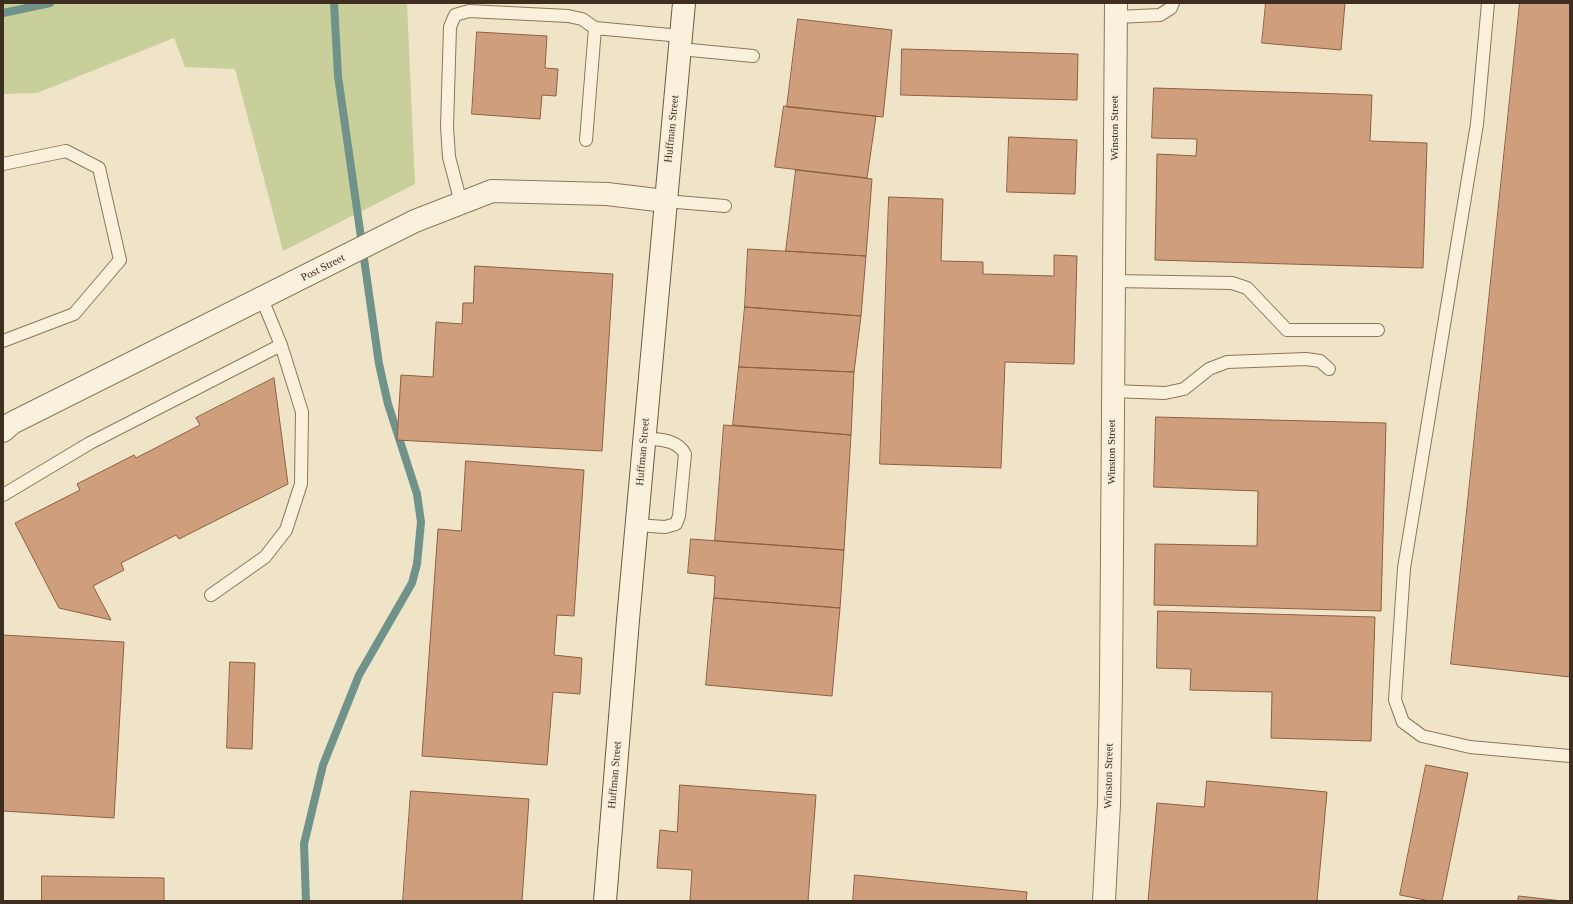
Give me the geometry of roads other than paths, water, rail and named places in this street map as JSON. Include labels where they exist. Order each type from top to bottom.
[{"type":"street","name":"Huffman Street","points":[[605,901],[636,525],[684,3]]},
{"type":"street","name":"Winston Street","points":[[1104,901],[1109,804],[1111,685],[1116,10]]},
{"type":"street","name":"Post Street","points":[[3,430],[12,423],[415,221],[492,191],[607,194],[665,201]]},
{"type":"lane","points":[[1116,10],[1160,15],[1171,8],[1173,3]]},
{"type":"lane","points":[[1488,3],[1477,124],[1404,568],[1395,700],[1404,722],[1422,736],[1470,747],[1570,756]]},
{"type":"lane","points":[[461,203],[449,157],[447,127],[450,26],[455,15],[469,11],[568,16],[582,19],[595,28],[753,56]]},
{"type":"lane","points":[[586,140],[595,28]]},
{"type":"lane","points":[[3,164],[66,151],[99,168],[120,260],[74,314],[3,341]]},
{"type":"lane","points":[[665,201],[725,206]]},
{"type":"lane","points":[[1114,281],[1232,283],[1247,288],[1287,330],[1378,330]]},
{"type":"lane","points":[[211,595],[265,557],[286,530],[301,484],[302,412],[281,345],[262,299]]},
{"type":"lane","points":[[3,494],[90,443],[281,345]]},
{"type":"lane","points":[[1112,391],[1165,393],[1184,390],[1210,370],[1227,362],[1306,359],[1320,361],[1329,369]]},
{"type":"lane","points":[[636,525],[665,527],[676,524],[679,516],[685,454],[681,447],[675,443],[644,438]]},
{"type":"waterway","points":[[3,13],[50,3]]},
{"type":"waterway","points":[[306,901],[304,844],[323,765],[359,675],[412,583],[417,564],[421,522],[417,494],[388,404],[379,364],[338,76],[334,3]]}]
